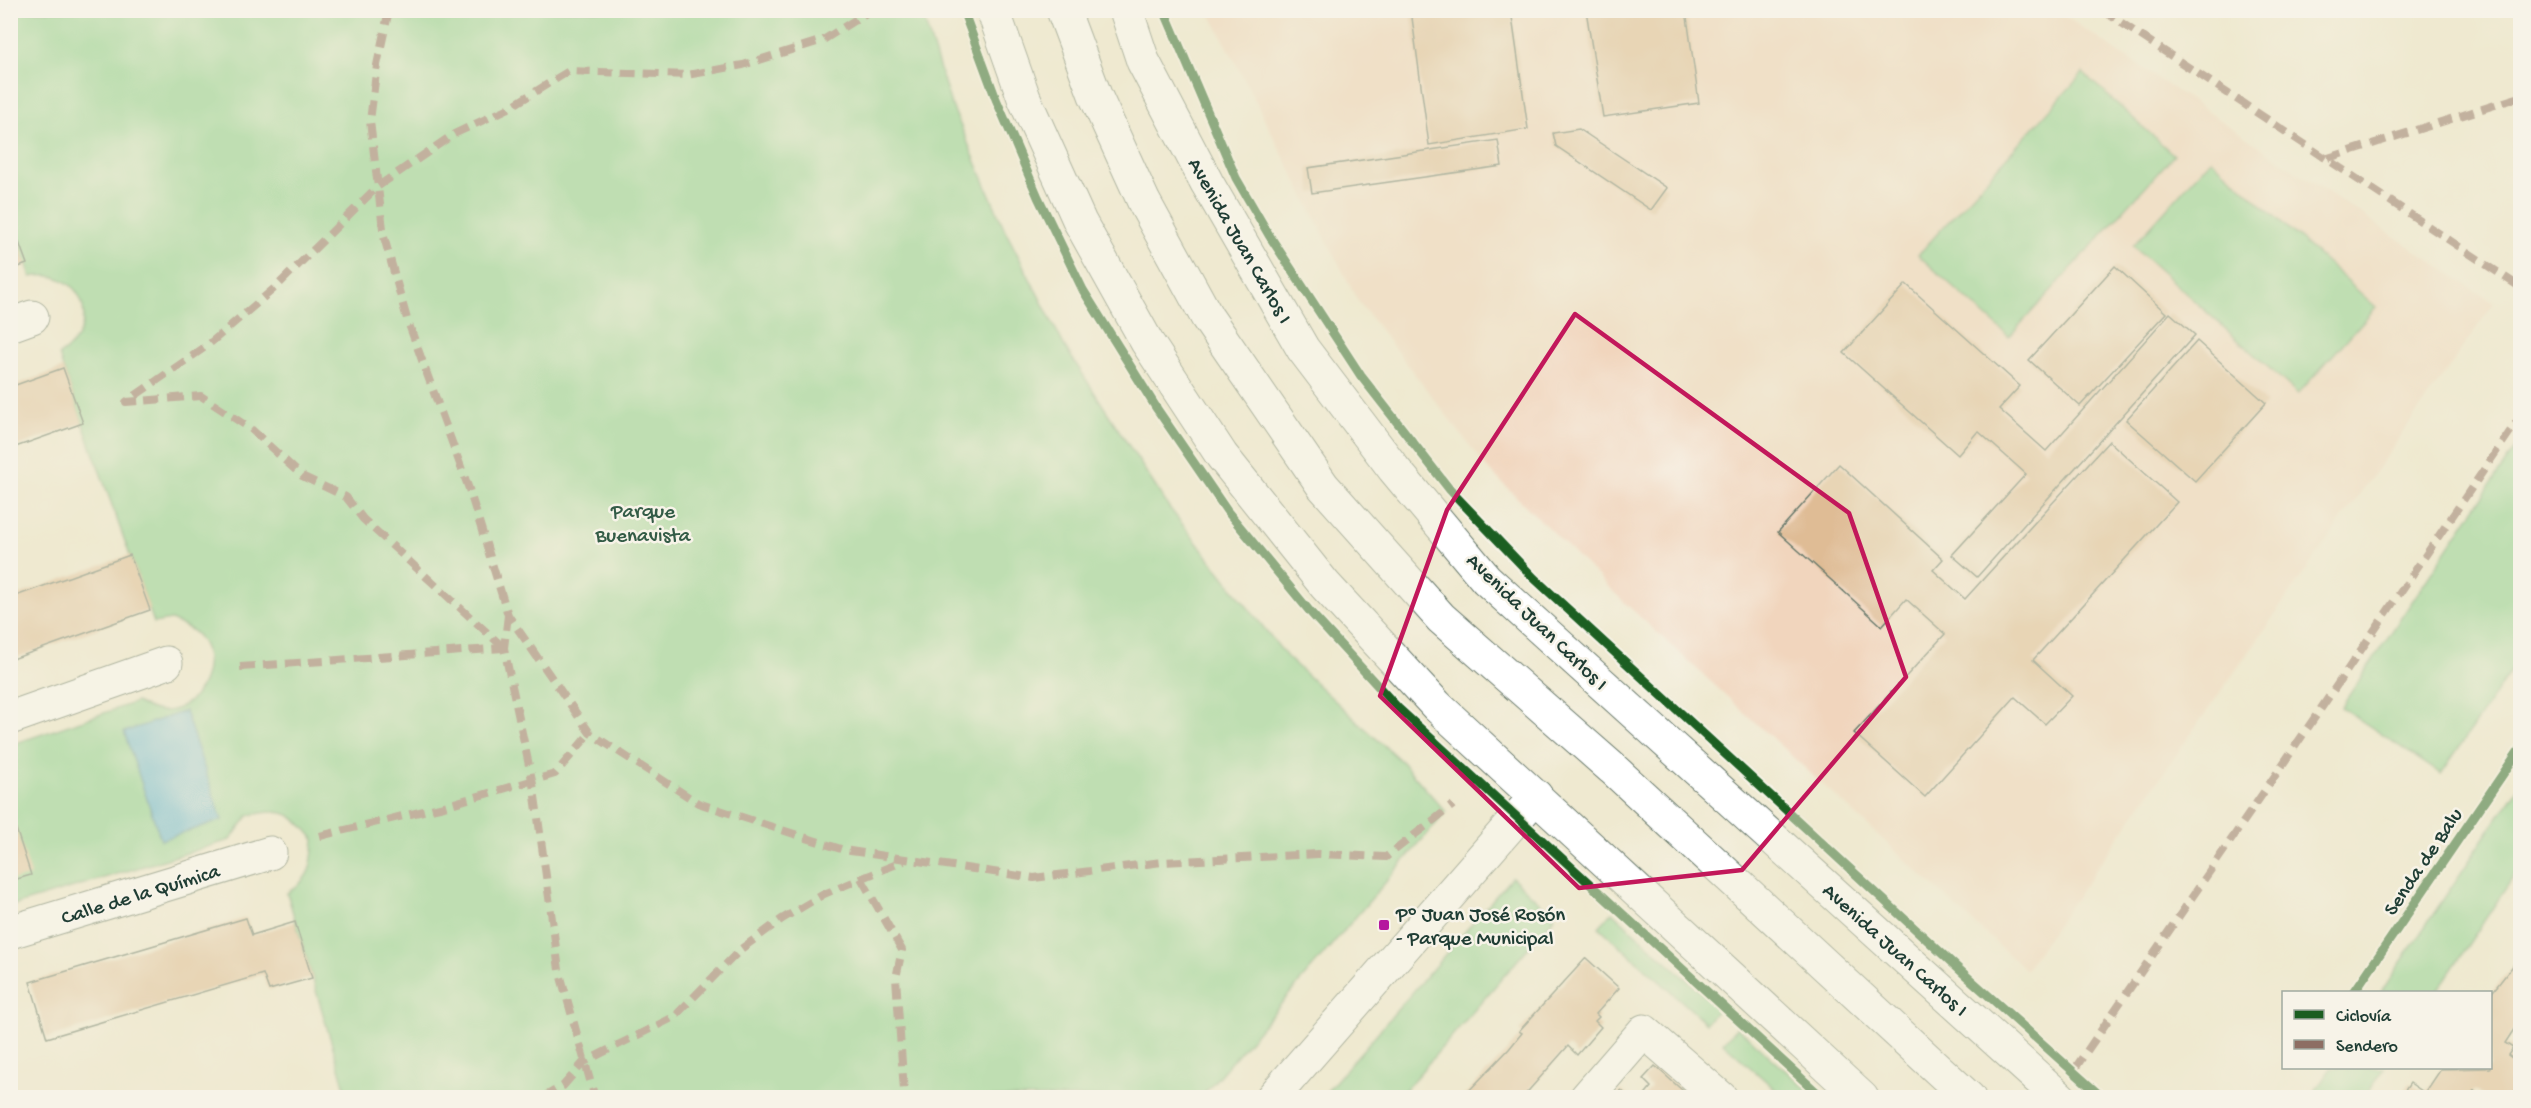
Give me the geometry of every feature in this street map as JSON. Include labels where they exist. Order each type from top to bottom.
[{"type":"main road","points":[[993,10],[1024,98],[1080,222],[1147,342],[1222,456],[1325,585],[1437,706],[1862,1098]]},
{"type":"main road","points":[[1063,10],[1095,95],[1144,202],[1207,317],[1323,486],[1441,618],[1613,769],[1969,1098]]},
{"type":"main road","name":"Avenida Juan Carlos I","points":[[1126,10],[1143,61],[1207,183],[1303,349],[1394,469],[1486,579],[2060,1098]]},
{"type":"main road","points":[[10,718],[166,663]]},
{"type":"main road","points":[[1272,1098],[1536,796]]},
{"type":"main road","name":"Calle de la Química","points":[[10,932],[270,853]]},
{"type":"main road","points":[[1586,1098],[1644,1031],[1721,1098]]},
{"type":"highlighted area","points":[[1575,314],[1849,513],[1906,677],[1742,870],[1579,888],[1380,696],[1447,510]]},
{"type":"shaded area","points":[[1209,11],[2057,11],[2494,303],[2025,970],[1625,603],[1488,469],[1358,301]]},
{"type":"green space","name":"Parque Buenavista","points":[[921,10],[950,101],[1005,230],[1065,347],[1168,506],[1287,657],[1402,762],[1446,812],[1201,1097],[348,1098],[287,893],[306,877],[309,871],[314,839],[293,817],[278,812],[248,816],[230,840],[11,906],[10,745],[136,702],[159,711],[179,708],[197,693],[207,670],[207,658],[198,636],[189,628],[171,620],[154,623],[59,355],[73,343],[81,330],[84,316],[82,302],[75,290],[64,281],[50,276],[31,277],[11,217],[11,11]]},
{"type":"green space","points":[[2083,73],[2174,155],[2009,337],[1918,255]]},
{"type":"green space","points":[[2211,159],[2376,307],[2298,394],[2133,246]]},
{"type":"green space","points":[[2520,441],[2520,657],[2441,774],[2341,707]]},
{"type":"green space","points":[[2520,785],[2520,867],[2446,978],[2437,991],[2382,991]]},
{"type":"green space","points":[[1512,877],[1555,917],[1399,1097],[1322,1097]]},
{"type":"green space","points":[[1612,912],[1719,1009],[1706,1023],[1599,927]]},
{"type":"green space","points":[[1737,1027],[1815,1097],[1784,1097],[1723,1043]]},
{"type":"green space","points":[[2330,1069],[2384,1069],[2365,1097],[2311,1097]]},
{"type":"water","points":[[185,711],[222,820],[161,840],[124,732]]},
{"type":"building","points":[[1411,10],[1511,10],[1528,129],[1429,145]]},
{"type":"building","points":[[1586,10],[1686,10],[1699,103],[1603,117]]},
{"type":"building","points":[[1579,129],[1667,188],[1651,210],[1556,146],[1553,133]]},
{"type":"building","points":[[1498,140],[1502,166],[1312,193],[1308,168]]},
{"type":"building","points":[[10,218],[27,264],[10,270]]},
{"type":"building","points":[[2115,266],[2166,313],[2080,406],[2029,360]]},
{"type":"building","points":[[1906,284],[2020,386],[1999,409],[2046,451],[2170,313],[2195,335],[1977,577],[1952,555],[2026,474],[1978,431],[1958,455],[1844,353]]},
{"type":"building","points":[[2197,341],[2266,403],[2195,481],[2126,420]]},
{"type":"building","points":[[63,368],[83,423],[10,449],[10,387]]},
{"type":"building","points":[[2109,441],[2177,502],[2033,660],[2072,696],[2045,724],[2015,697],[1925,797],[1854,733],[1945,634],[1906,599],[1882,626],[1778,532],[1839,464],[1943,559],[1933,570],[1965,599]]},
{"type":"building","points":[[130,555],[150,610],[10,660],[10,598]]},
{"type":"building","points":[[10,810],[31,875],[10,881]]},
{"type":"building","points":[[246,918],[252,935],[295,922],[312,978],[269,990],[263,974],[47,1038],[30,982]]},
{"type":"building","points":[[2520,957],[2520,1020],[2505,1043],[2513,1048],[2508,1055],[2520,1064],[2520,1082],[2510,1098],[2485,1098],[2474,1090],[2469,1098],[2400,1098],[2410,1083],[2425,1093],[2441,1069],[2492,1069],[2492,992]]},
{"type":"building","points":[[1586,958],[1619,988],[1596,1014],[1599,1017],[1595,1021],[1601,1027],[1577,1055],[1568,1046],[1522,1098],[1462,1098],[1509,1049],[1522,1033],[1519,1031]]},
{"type":"building","points":[[1655,1066],[1691,1098],[1642,1098],[1651,1087],[1643,1079]]},
{"type":"building","points":[[1621,1090],[1630,1098],[1615,1098]]},
{"type":"marked path","points":[[389,10],[377,65],[370,121],[384,237],[407,319],[469,489],[508,615],[590,733],[698,803],[844,850],[1034,878],[1162,862],[1318,854],[1386,857],[1453,805]]},
{"type":"marked path","points":[[504,648],[363,519],[346,497],[302,476],[251,429],[201,396],[126,402],[208,345],[277,286],[377,187],[454,134],[507,109],[569,71],[687,75],[743,65],[823,40],[871,10]]},
{"type":"marked path","points":[[2102,10],[2520,287]]},
{"type":"marked path","points":[[2328,158],[2520,97]]},
{"type":"marked path","points":[[2074,1070],[2520,417]]},
{"type":"marked path","points":[[508,615],[504,648],[534,789],[559,970],[595,1098]]},
{"type":"marked path","points":[[240,667],[504,648]]},
{"type":"marked path","points":[[320,836],[444,806],[555,774],[590,733]]},
{"type":"marked path","points":[[542,1098],[563,1086],[584,1062],[674,1017],[741,949],[782,919],[824,894],[904,861]]},
{"type":"marked path","points":[[861,878],[902,950],[896,978],[904,1091],[907,1098]]},
{"type":"cycle path","points":[[963,10],[996,99],[1038,197],[1083,290],[1157,409],[1227,511],[1312,614],[1398,708],[1823,1098]]},
{"type":"cycle path","points":[[1164,10],[1236,178],[1269,235],[1361,376],[1450,490],[1534,578],[1962,972],[2103,1098]]},
{"type":"cycle path","name":"Senda de Balu","points":[[2355,991],[2520,749]]},
{"type":"place","name":"Pº Juan José Rosón - Parque Municipal","points":[[1384,925]]}]
